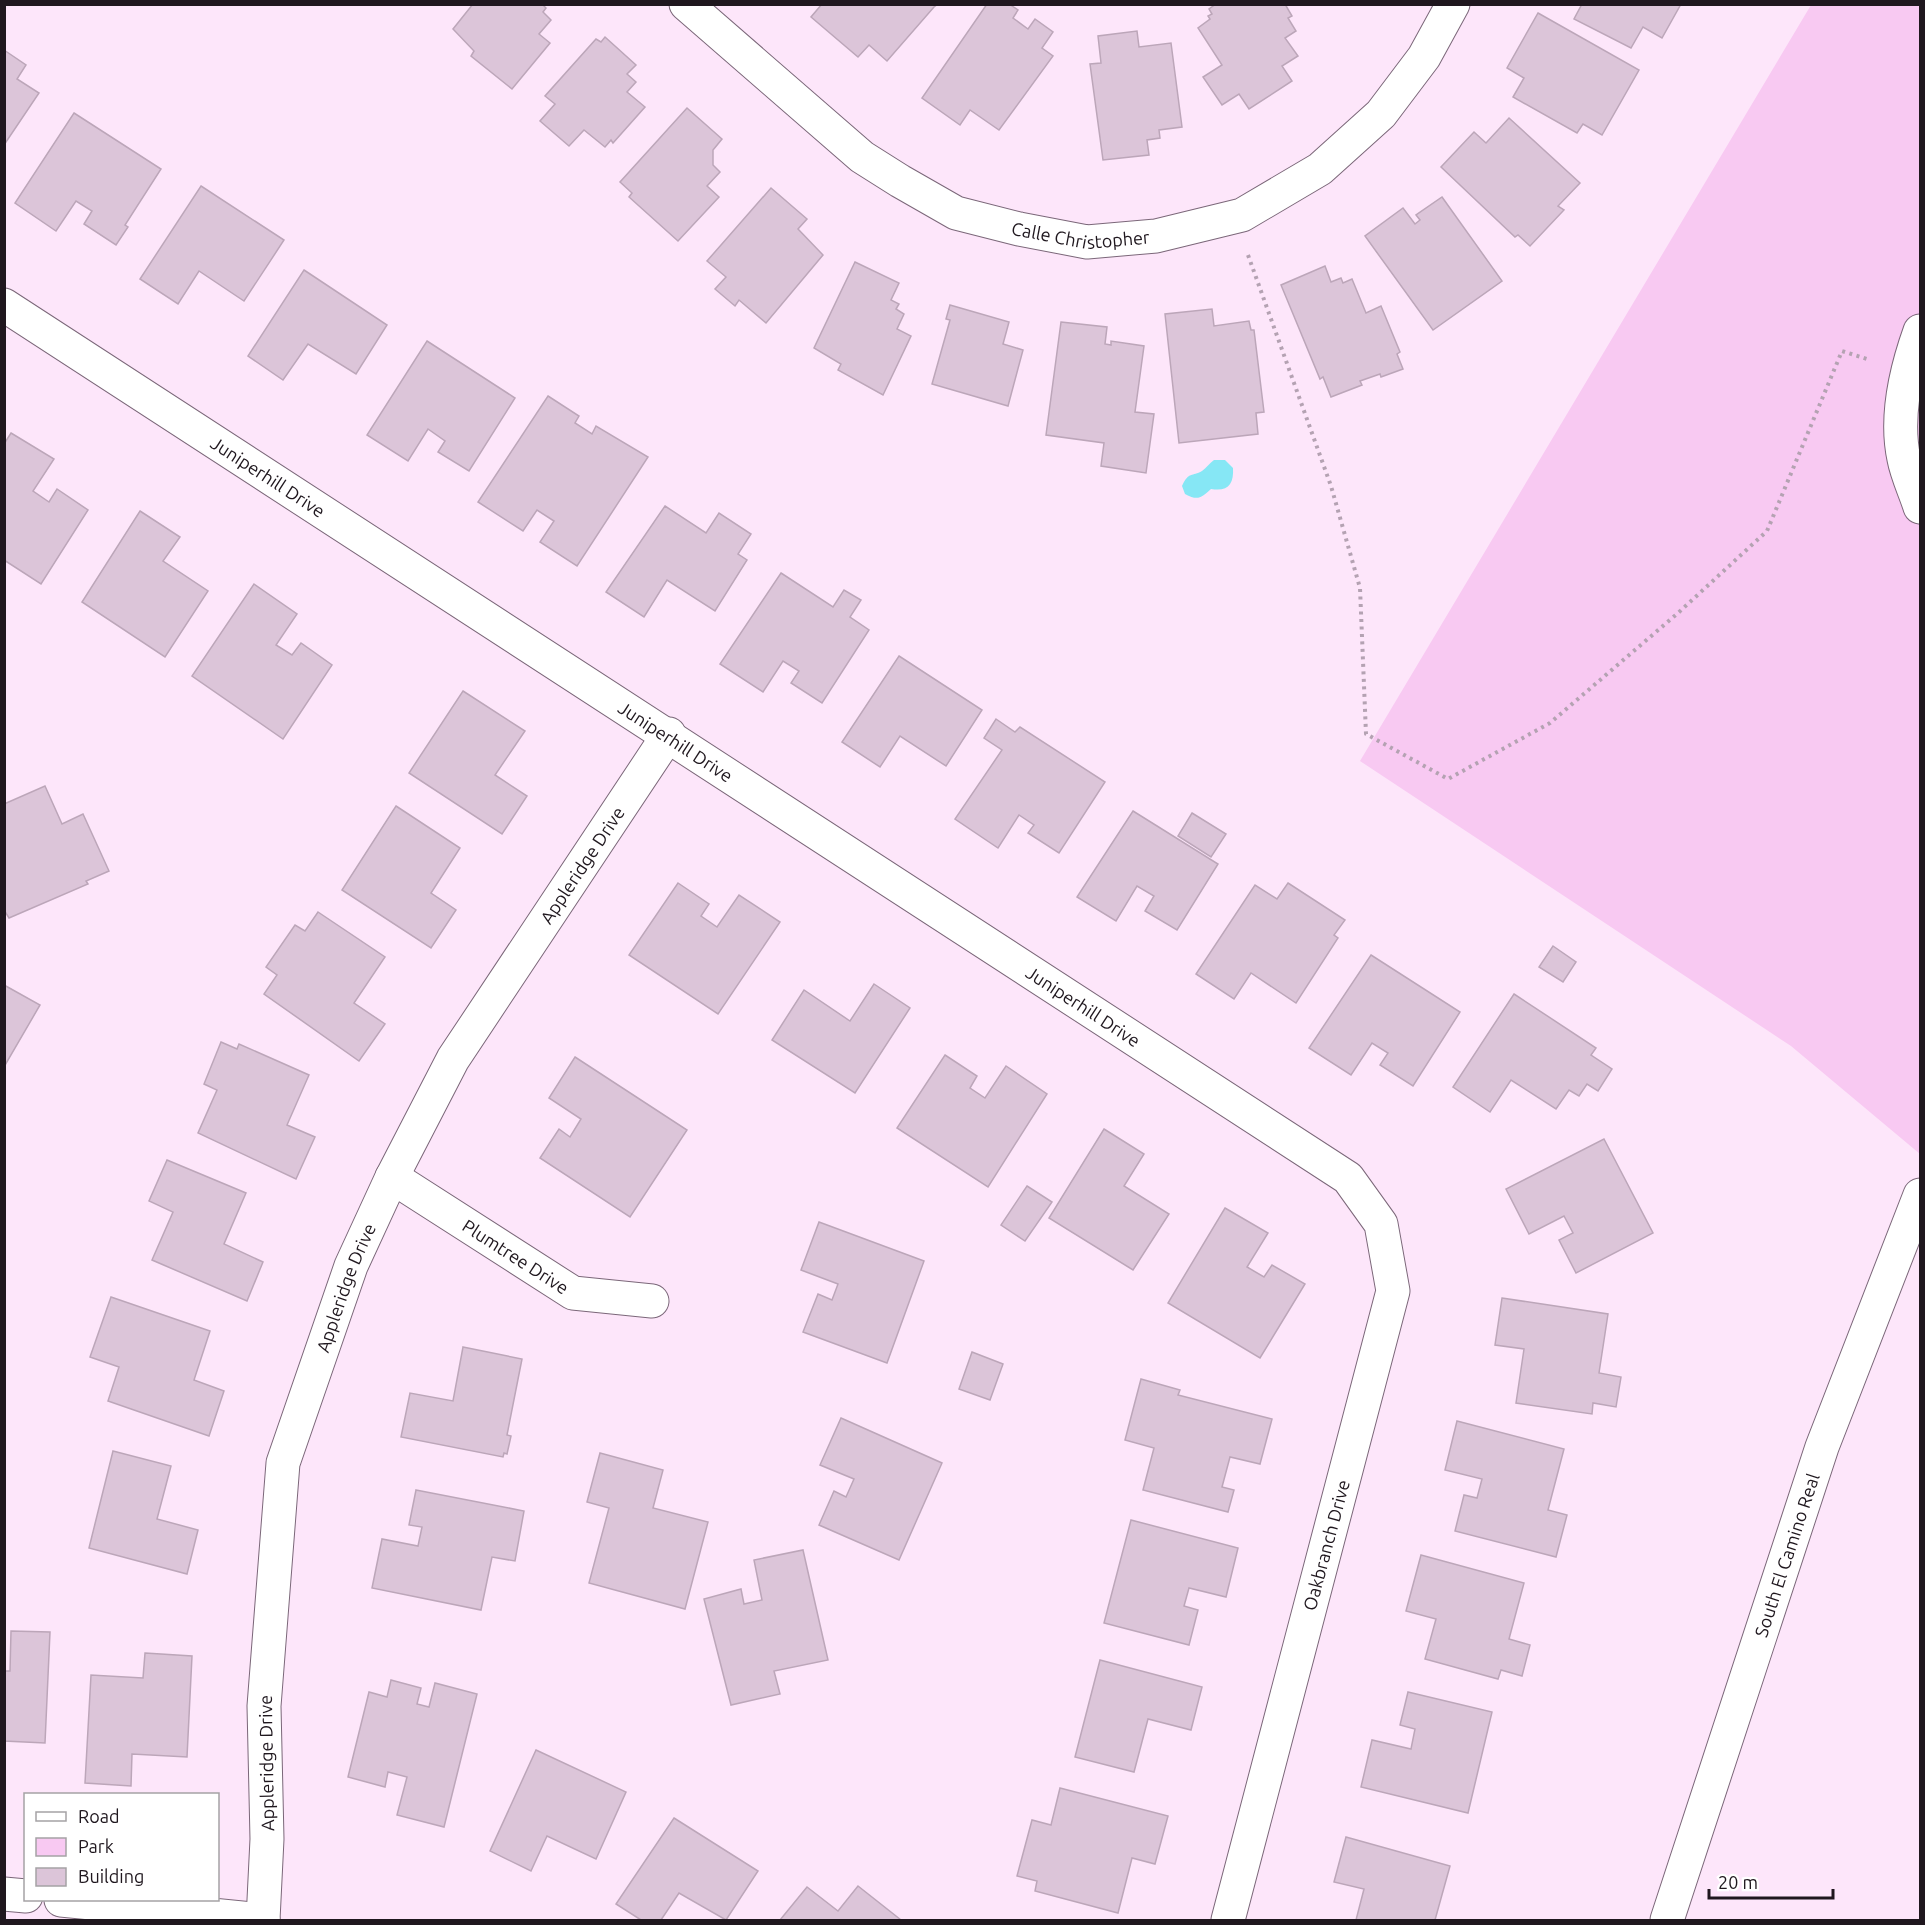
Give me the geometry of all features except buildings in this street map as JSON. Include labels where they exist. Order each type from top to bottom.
[{"type":"street","name":"Calle Christopher","points":[[686,4],[862,157],[900,181],[956,213],[1018,230],[1087,242],[1156,236],[1242,215],[1320,169],[1381,114],[1424,57],[1453,4]]},
{"type":"street","name":"Juniperhill Drive","points":[[4,305],[669,734],[1348,1178]]},
{"type":"street","points":[[1920,332],[1911,356],[1902,410],[1904,458],[1920,507]]},
{"type":"street","name":"Appleridge Drive","points":[[263,1920],[267,1839],[264,1706],[283,1463],[351,1266],[392,1176],[453,1059],[669,734]]},
{"type":"street","name":"Plumtree Drive","points":[[392,1176],[573,1293],[652,1301]]},
{"type":"street","name":"Oakbranch Drive","points":[[1228,1920],[1394,1291],[1381,1224],[1348,1178]]},
{"type":"street","name":"South El Camino Real","points":[[1667,1920],[1822,1447],[1920,1195]]},
{"type":"street","points":[[4,1894],[24,1896]]},
{"type":"street","points":[[80,1901],[263,1920]]},
{"type":"path","points":[[1248,255],[1331,486],[1360,588],[1366,734],[1448,779],[1550,723],[1678,613],[1767,531],[1842,351],[1867,359]]},
{"type":"green space","points":[[1811,5],[1920,5],[1920,1154],[1791,1046],[1360,761]]},
{"type":"water","points":[[1214,460],[1225,460],[1233,468],[1229,486],[1217,490],[1211,489],[1199,498],[1185,494],[1182,486],[1187,478],[1202,471]]}]
